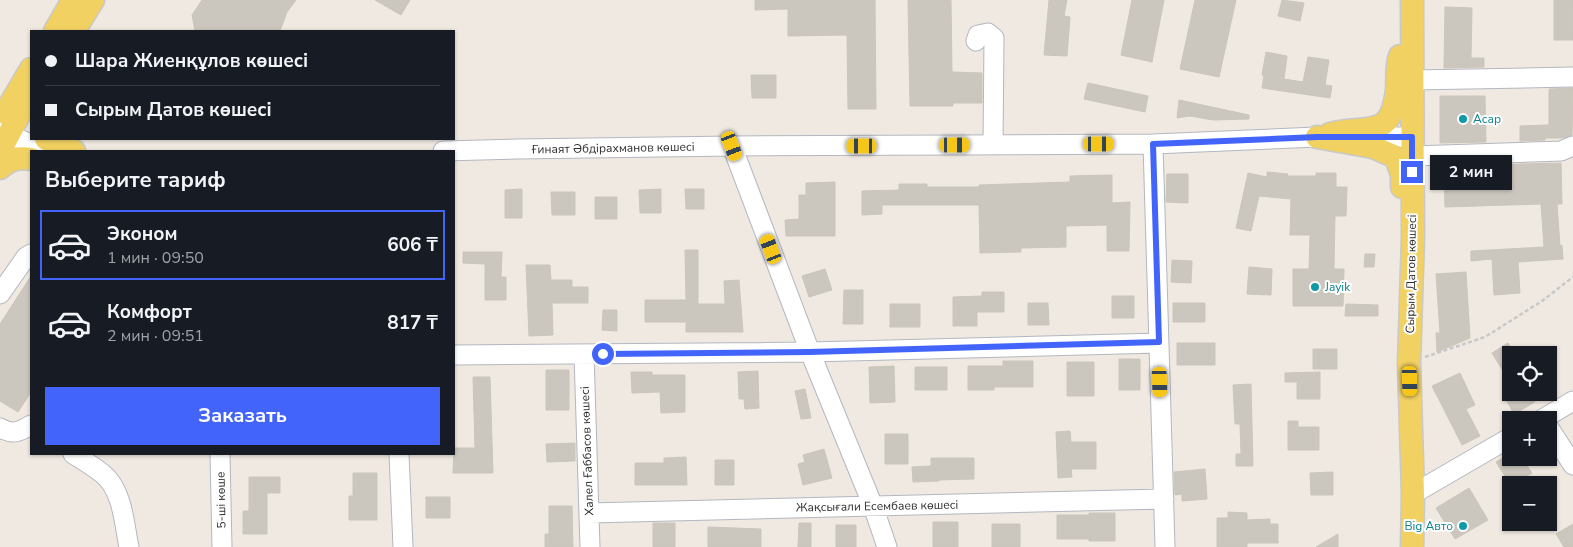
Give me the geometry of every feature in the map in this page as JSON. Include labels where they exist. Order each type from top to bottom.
[{"type":"main road","points":[[56,30],[73,0]]},
{"type":"main road","points":[[75,30],[93,0]]},
{"type":"main road","name":"Сырым Датов көшесі","points":[[1412,0],[1413,237],[1409,362],[1413,494],[1412,547]]},
{"type":"main road","points":[[1317,137],[1342,131],[1382,126],[1390,117],[1395,103],[1400,54],[1404,48],[1413,44]]},
{"type":"main road","points":[[2,135],[30,71]]},
{"type":"main road","points":[[2,135],[30,98]]},
{"type":"main road","points":[[1317,137],[1373,147],[1396,157],[1402,175],[1402,218],[1405,228],[1413,237]]},
{"type":"main road","points":[[48,140],[72,150]]},
{"type":"main road","points":[[0,168],[9,160],[22,157],[30,159]]},
{"type":"street","points":[[976,40],[978,34],[988,33],[994,38],[993,145]]},
{"type":"street","points":[[1413,80],[1573,76]]},
{"type":"street","points":[[2,135],[44,150]]},
{"type":"street","name":"Ғинаят Әбдірахманов көшесі","points":[[455,151],[517,148],[1153,144],[1317,137],[1412,147],[1561,151],[1573,146]]},
{"type":"street","points":[[1153,144],[1165,547]]},
{"type":"street","points":[[732,146],[810,352],[873,506],[887,547]]},
{"type":"street","points":[[0,294],[26,257],[30,255]]},
{"type":"street","points":[[455,355],[810,352],[1159,342]]},
{"type":"street","name":"Халел Ғаббасов көшесі","points":[[584,354],[590,547]]},
{"type":"street","points":[[1557,413],[1573,401]]},
{"type":"street","points":[[0,428],[8,432],[20,432],[30,426]]},
{"type":"street","points":[[1557,441],[1573,465]]},
{"type":"street","points":[[1413,494],[1502,442]]},
{"type":"street","points":[[74,455],[104,475],[114,488],[119,500],[129,547]]},
{"type":"street","name":"5-шi көше","points":[[220,455],[222,547]]},
{"type":"street","points":[[399,455],[403,547]]},
{"type":"street","name":"Жақсығали Есембаев көшесi","points":[[590,513],[1164,499]]},
{"type":"path","points":[[1409,362],[1485,336],[1542,301],[1573,277]]},
{"type":"building","points":[[202,0],[296,0],[287,12],[280,30],[195,30],[192,15]]},
{"type":"building","points":[[375,0],[410,0],[401,15]]},
{"type":"building","points":[[755,0],[875,0],[876,109],[848,109],[847,35],[788,36],[788,9],[755,10]]},
{"type":"building","points":[[908,0],[951,0],[952,72],[982,73],[982,103],[953,103],[953,106],[910,106]]},
{"type":"building","points":[[1049,0],[1067,0],[1064,16],[1070,17],[1067,56],[1044,55]]},
{"type":"building","points":[[1132,0],[1164,0],[1152,62],[1121,55]]},
{"type":"building","points":[[1195,0],[1236,0],[1219,77],[1180,69]]},
{"type":"building","points":[[1282,0],[1304,3],[1300,21],[1278,16]]},
{"type":"building","points":[[1554,0],[1573,0],[1573,40],[1554,40]]},
{"type":"building","points":[[1445,7],[1472,8],[1471,58],[1484,58],[1484,67],[1444,68]]},
{"type":"building","points":[[1266,52],[1287,56],[1284,79],[1303,82],[1308,57],[1329,60],[1325,85],[1332,86],[1330,98],[1262,88]]},
{"type":"building","points":[[751,75],[776,75],[776,98],[752,98]]},
{"type":"building","points":[[1088,83],[1148,96],[1145,112],[1084,99]]},
{"type":"building","points":[[1573,88],[1572,135],[1563,138],[1520,141],[1520,126],[1549,125],[1549,89]]},
{"type":"building","name":"Асар","points":[[1440,96],[1485,96],[1486,142],[1440,143]]},
{"type":"building","points":[[1179,100],[1249,115],[1249,119],[1213,120],[1190,116],[1177,118]]},
{"type":"building","points":[[1561,163],[1562,204],[1557,204],[1560,246],[1562,245],[1563,259],[1518,262],[1520,293],[1494,295],[1492,259],[1471,261],[1471,251],[1544,247],[1541,204],[1445,207],[1444,166]]},
{"type":"building","points":[[1267,172],[1288,174],[1287,176],[1316,176],[1316,173],[1336,173],[1336,187],[1347,187],[1346,216],[1335,216],[1334,269],[1344,269],[1343,306],[1293,306],[1293,269],[1309,269],[1310,235],[1290,235],[1291,199],[1259,196],[1251,231],[1236,228],[1248,173],[1267,177]]},
{"type":"building","points":[[1167,174],[1188,174],[1188,203],[1166,202]]},
{"type":"building","points":[[1112,175],[1112,203],[1130,202],[1129,251],[1107,251],[1107,225],[1066,226],[1066,247],[1021,248],[1021,252],[980,253],[979,205],[882,205],[882,214],[862,215],[862,191],[899,190],[899,184],[927,184],[927,187],[979,187],[979,185],[1070,182],[1070,176]]},
{"type":"building","points":[[835,182],[835,236],[786,236],[785,220],[799,219],[799,195],[806,195],[806,183]]},
{"type":"building","points":[[522,189],[522,218],[505,218],[505,190]]},
{"type":"building","points":[[661,189],[661,213],[640,213],[639,190]]},
{"type":"building","points":[[685,189],[704,189],[704,209],[686,209]]},
{"type":"building","points":[[551,192],[575,192],[575,215],[552,215]]},
{"type":"building","points":[[595,197],[617,197],[617,219],[595,219]]},
{"type":"building","points":[[685,250],[698,250],[698,304],[725,304],[724,281],[739,280],[743,332],[686,332],[686,322],[645,322],[645,300],[686,300]]},
{"type":"building","points":[[463,252],[502,252],[501,277],[506,277],[506,300],[485,300],[485,264],[463,263]]},
{"type":"building","points":[[1365,254],[1375,254],[1374,267],[1364,267]]},
{"type":"building","points":[[1172,260],[1192,261],[1191,283],[1171,282]]},
{"type":"building","points":[[526,265],[550,265],[551,280],[572,280],[572,287],[588,287],[588,303],[552,303],[553,335],[529,336]]},
{"type":"building","points":[[1249,267],[1272,269],[1271,295],[1247,294]]},
{"type":"building","points":[[825,269],[832,290],[809,297],[802,276]]},
{"type":"building","points":[[1466,272],[1470,338],[1437,352],[1436,333],[1440,333],[1436,274]]},
{"type":"building","points":[[30,278],[30,394],[18,412],[0,401],[0,324]]},
{"type":"building","points":[[844,290],[863,290],[863,324],[843,324]]},
{"type":"building","points":[[982,292],[1004,292],[1004,312],[977,312],[977,326],[953,326],[953,297],[982,296]]},
{"type":"building","points":[[1112,296],[1134,296],[1134,318],[1112,318]]},
{"type":"building","points":[[1028,303],[1048,303],[1049,325],[1028,325]]},
{"type":"building","points":[[1173,303],[1205,303],[1205,322],[1173,322]]},
{"type":"building","points":[[890,304],[920,304],[920,327],[890,327]]},
{"type":"building","points":[[1346,304],[1378,305],[1378,316],[1345,316]]},
{"type":"building","points":[[603,310],[617,310],[617,331],[602,330]]},
{"type":"building","points":[[1177,343],[1215,343],[1215,365],[1177,365]]},
{"type":"building","points":[[1502,347],[1502,369],[1492,353]]},
{"type":"building","points":[[1313,349],[1337,349],[1337,369],[1313,369]]},
{"type":"building","points":[[1119,359],[1140,359],[1140,390],[1119,390]]},
{"type":"building","points":[[1003,361],[1033,361],[1033,387],[994,387],[994,390],[968,390],[968,366],[1003,366]]},
{"type":"building","points":[[1067,362],[1094,362],[1094,396],[1067,396]]},
{"type":"building","points":[[894,366],[895,402],[870,403],[869,367]]},
{"type":"building","points":[[915,367],[947,367],[947,390],[915,390]]},
{"type":"building","points":[[546,370],[569,370],[569,410],[546,410]]},
{"type":"building","points":[[758,371],[759,408],[745,409],[744,399],[739,399],[738,372]]},
{"type":"building","points":[[631,372],[652,372],[652,375],[685,375],[685,412],[661,413],[660,392],[632,393]]},
{"type":"building","points":[[1320,372],[1320,399],[1297,399],[1297,382],[1285,382],[1285,373]]},
{"type":"building","points":[[1460,373],[1475,405],[1466,409],[1480,436],[1462,445],[1432,386]]},
{"type":"building","points":[[473,377],[490,377],[493,473],[453,473],[455,448],[475,448]]},
{"type":"building","points":[[1251,384],[1253,466],[1236,466],[1236,454],[1241,454],[1240,424],[1235,424],[1233,385]]},
{"type":"building","points":[[805,389],[811,418],[801,419],[795,391]]},
{"type":"building","points":[[1507,401],[1535,402],[1519,411],[1512,411]]},
{"type":"building","points":[[1288,421],[1298,421],[1298,427],[1319,427],[1319,450],[1288,450]]},
{"type":"building","points":[[1070,431],[1071,442],[1096,442],[1096,469],[1071,469],[1072,477],[1058,478],[1056,432]]},
{"type":"building","points":[[885,434],[908,434],[908,464],[885,464]]},
{"type":"building","points":[[575,443],[575,461],[547,462],[546,444]]},
{"type":"building","points":[[824,449],[832,478],[803,485],[798,464],[805,462],[803,455]]},
{"type":"building","points":[[686,457],[687,485],[635,485],[635,463],[664,463],[664,458]]},
{"type":"building","points":[[931,458],[974,458],[974,479],[913,482],[912,467],[931,466]]},
{"type":"building","points":[[1502,458],[1502,466],[1527,466],[1532,473],[1527,476],[1505,476],[1496,462]]},
{"type":"building","points":[[715,460],[734,460],[734,485],[715,485]]},
{"type":"building","points":[[1205,469],[1207,499],[1182,501],[1182,494],[1175,495],[1174,472]]},
{"type":"building","points":[[1333,472],[1333,495],[1311,495],[1310,473]]},
{"type":"building","points":[[353,473],[377,473],[377,520],[349,520],[349,496],[353,496]]},
{"type":"building","points":[[249,477],[280,477],[280,493],[267,493],[267,534],[243,534],[243,511],[249,511]]},
{"type":"building","name":"Big Авто","points":[[1469,488],[1488,520],[1455,539],[1436,508]]},
{"type":"building","points":[[426,497],[450,497],[450,518],[426,518]]},
{"type":"building","points":[[549,506],[572,506],[573,547],[545,547],[545,534],[549,534]]},
{"type":"building","points":[[1228,512],[1247,513],[1247,520],[1270,519],[1270,524],[1278,524],[1278,543],[1247,543],[1247,547],[1217,547],[1217,518],[1228,518]]},
{"type":"building","points":[[1089,513],[1115,513],[1115,541],[1057,539],[1057,515],[1089,515]]},
{"type":"building","points":[[933,522],[958,522],[958,547],[933,547]]},
{"type":"building","points":[[653,523],[675,523],[675,547],[653,547]]},
{"type":"building","points":[[799,523],[811,523],[811,547],[798,547]]},
{"type":"building","points":[[992,524],[1020,524],[1020,547],[992,547]]},
{"type":"building","points":[[1573,524],[1573,547],[1564,547],[1556,534]]},
{"type":"building","points":[[836,525],[856,525],[856,547],[836,547]]},
{"type":"building","points":[[708,527],[761,529],[761,547],[708,547]]},
{"type":"building","points":[[1338,534],[1338,547],[1316,547]]},
{"type":"place","name":"Асар","points":[[1463,119]]},
{"type":"place","name":"Jayik","points":[[1315,287]]},
{"type":"place","name":"Big Авто","points":[[1463,526]]},
{"type":"route","points":[[603,354],[810,352],[1159,342],[1153,144],[1317,137],[1412,137],[1412,172]]}]
